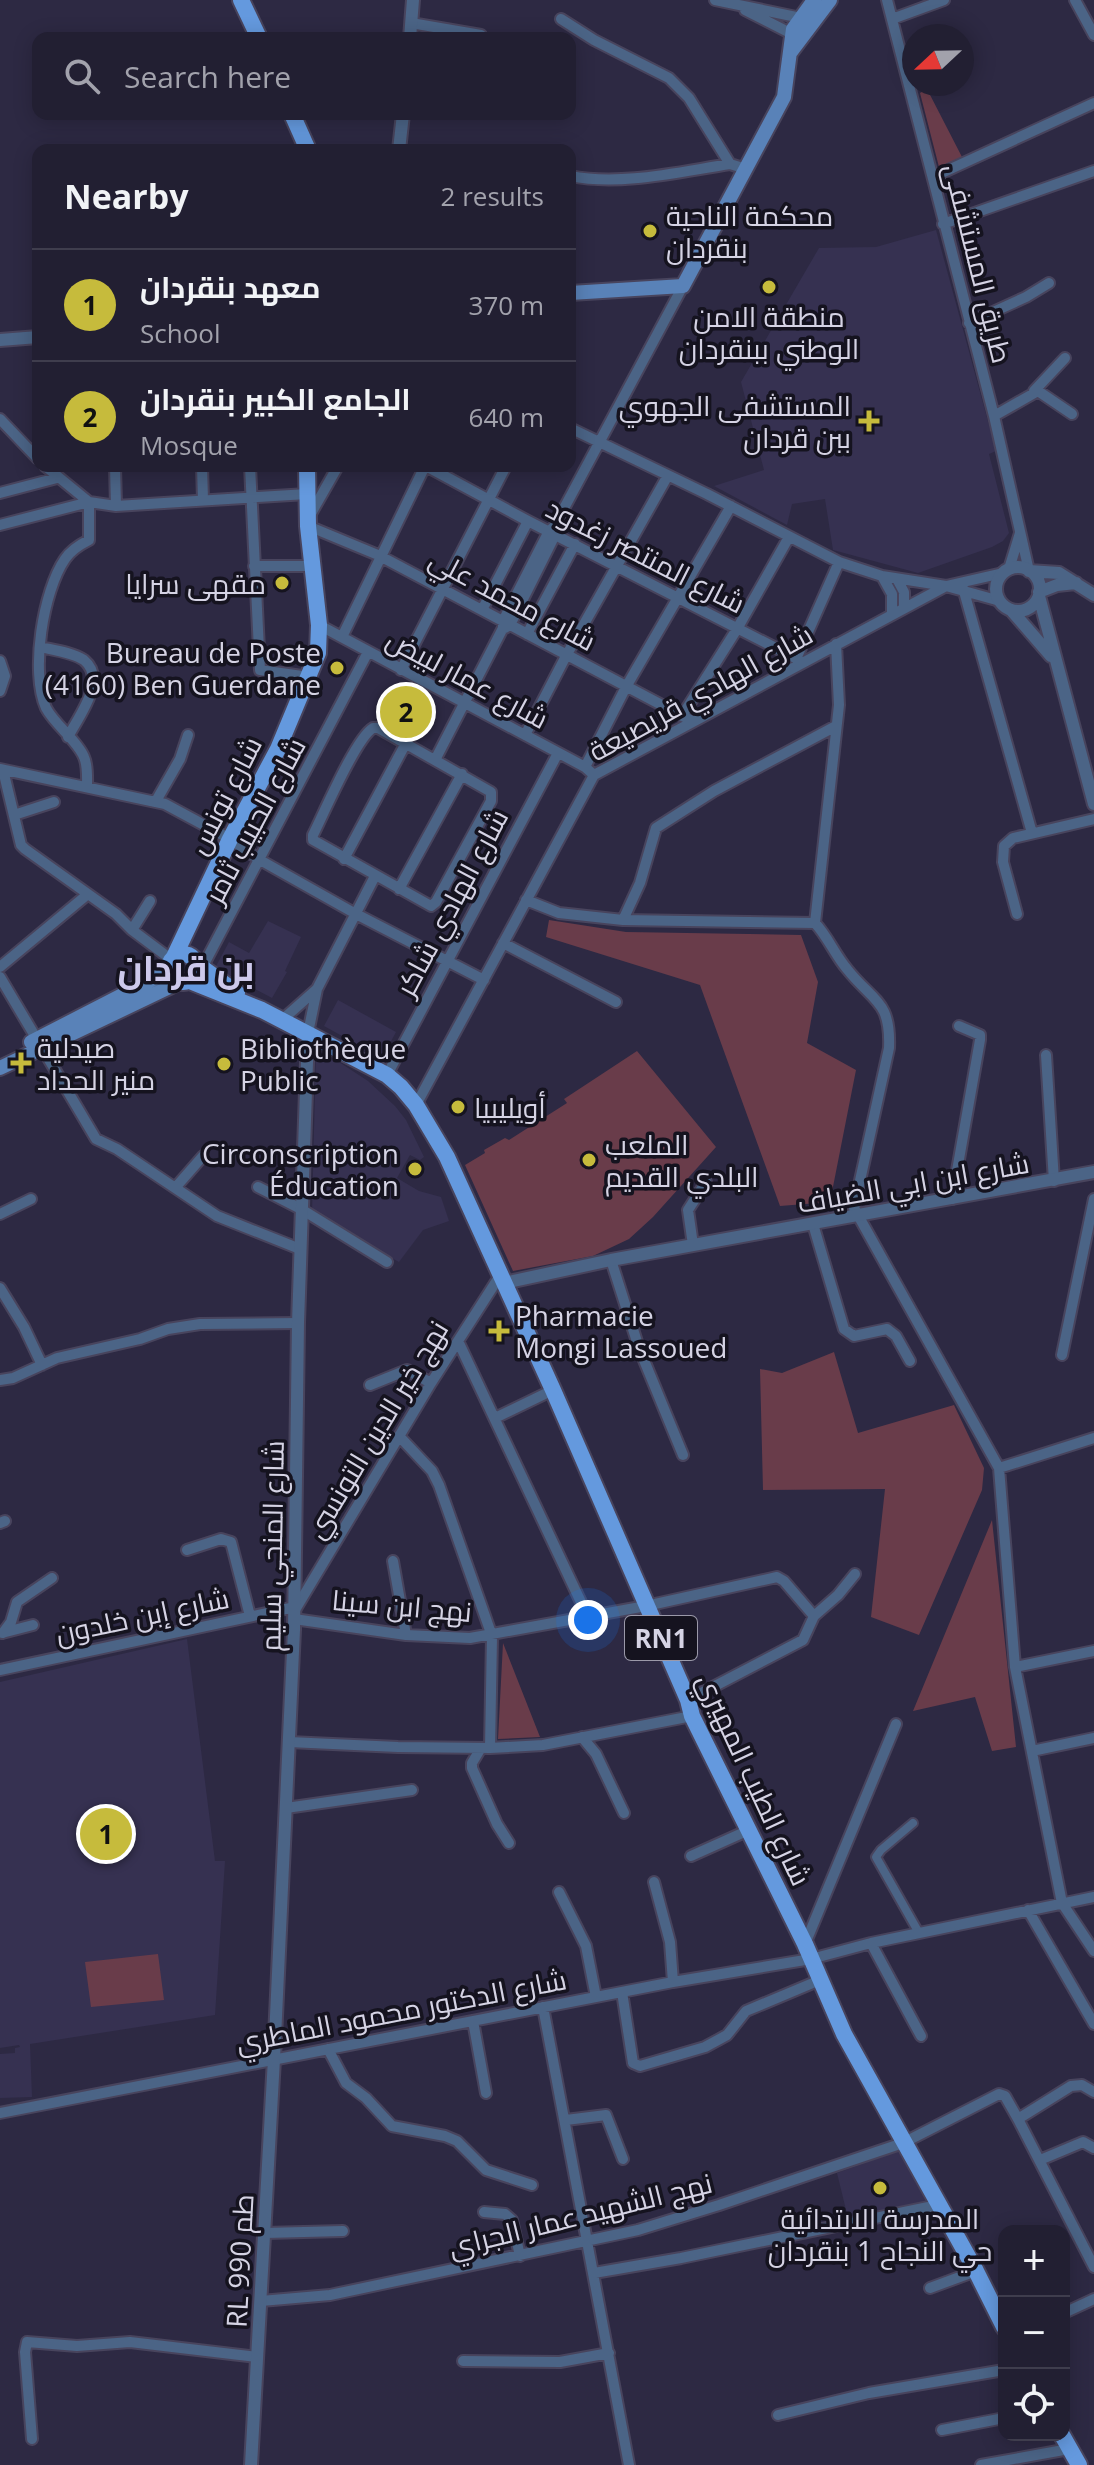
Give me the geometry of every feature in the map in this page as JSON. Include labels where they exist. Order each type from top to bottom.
[{"type":"main road","points":[[241,0],[256,32]]},
{"type":"main road","points":[[576,293],[683,286],[784,97],[790,53],[814,0]]},
{"type":"main road","points":[[802,28],[829,0]]},
{"type":"main road","points":[[295,120],[305,144]]},
{"type":"main road","name":"شارع تونس","points":[[184,967],[187,930],[230,839],[278,749],[318,653],[319,625],[308,523],[307,472]]},
{"type":"main road","points":[[0,1068],[184,967]]},
{"type":"main road","name":"شارع الطيب المهيري","points":[[184,967],[387,1075],[416,1105],[447,1157],[553,1390],[690,1708],[808,1952],[844,2034],[998,2315]]},
{"type":"main road","points":[[0,1058],[39,1044]]},
{"type":"main road","points":[[1065,2442],[1079,2465]]},
{"type":"street","points":[[410,32],[413,0]]},
{"type":"street","points":[[715,0],[802,28]]},
{"type":"street","points":[[892,19],[944,0]]},
{"type":"street","points":[[1075,0],[1094,35]]},
{"type":"street","name":"طريق المستشفى","points":[[887,2],[994,416],[1029,571]]},
{"type":"street","points":[[739,7],[802,28]]},
{"type":"street","points":[[561,19],[594,40],[669,78],[689,98],[730,164]]},
{"type":"street","points":[[411,23],[464,32]]},
{"type":"street","points":[[933,177],[1094,103]]},
{"type":"street","points":[[400,144],[402,120]]},
{"type":"street","points":[[576,177],[645,176],[730,164],[746,169]]},
{"type":"street","points":[[943,224],[1093,173]]},
{"type":"street","points":[[969,323],[1049,283]]},
{"type":"street","points":[[435,760],[683,286]]},
{"type":"street","points":[[0,340],[32,337]]},
{"type":"street","points":[[994,416],[1034,391],[1065,358]]},
{"type":"street","points":[[1034,391],[1042,392],[1072,414]]},
{"type":"street","points":[[0,419],[32,453]]},
{"type":"street","points":[[576,431],[839,562],[882,576],[963,587],[1000,601],[1054,658]]},
{"type":"street","points":[[23,444],[32,444]]},
{"type":"street","points":[[51,472],[89,502]]},
{"type":"street","points":[[115,472],[116,506]]},
{"type":"street","points":[[202,472],[203,500]]},
{"type":"street","points":[[250,472],[260,670],[309,677]]},
{"type":"street","points":[[308,523],[335,472]]},
{"type":"street","points":[[342,637],[423,472]]},
{"type":"street","name":"شارع المنتصر زغدود","points":[[438,472],[800,660]]},
{"type":"street","points":[[401,670],[503,472]]},
{"type":"street","points":[[525,735],[667,477]]},
{"type":"street","points":[[0,493],[57,478]]},
{"type":"street","points":[[0,525],[89,502],[116,506],[307,494]]},
{"type":"street","points":[[87,787],[85,760],[47,710],[40,688],[40,647],[51,591],[64,560],[77,546],[89,540],[89,502]]},
{"type":"street","points":[[585,767],[626,687],[731,506]]},
{"type":"street","points":[[482,610],[528,521]]},
{"type":"street","name":"شارع محمد علي","points":[[308,523],[380,555],[505,625],[687,719]]},
{"type":"street","points":[[1000,601],[996,586],[1006,571],[1020,531]]},
{"type":"street","points":[[687,719],[789,537]]},
{"type":"street","points":[[527,634],[575,544]]},
{"type":"street","points":[[800,660],[839,562]]},
{"type":"street","points":[[254,566],[312,566]]},
{"type":"street","points":[[963,587],[1023,568],[1035,576],[1094,804]]},
{"type":"street","points":[[1029,571],[1049,570],[1094,595]]},
{"type":"street","points":[[882,576],[892,594],[892,614]]},
{"type":"street","points":[[897,579],[904,592],[904,608]]},
{"type":"street","points":[[1012,611],[1031,607],[1039,594],[1057,585],[1076,583]]},
{"type":"street","name":"شارع الهادي قريصيعة","points":[[416,1105],[594,775],[687,719],[946,586]]},
{"type":"street","points":[[963,587],[1032,833]]},
{"type":"street","name":"شارع عمار لبيض","points":[[319,625],[585,767],[594,775]]},
{"type":"street","points":[[836,644],[839,705],[815,923],[846,968],[881,1003],[888,1017],[890,1032],[854,1208],[999,1468],[1015,1667],[1062,1903],[1094,1951]]},
{"type":"street","points":[[40,647],[74,655],[91,670],[94,681],[91,693],[68,737]]},
{"type":"street","name":"شارع الحبيب ثامر","points":[[184,967],[260,860],[368,652]]},
{"type":"street","points":[[0,661],[5,676],[0,691]]},
{"type":"street","points":[[623,920],[640,883],[656,828],[714,791],[836,726]]},
{"type":"street","points":[[373,728],[435,760],[488,788],[492,797],[434,905],[428,905],[315,843],[312,838],[368,730],[373,728]]},
{"type":"street","points":[[156,801],[180,759],[188,735]]},
{"type":"street","points":[[344,859],[406,743]]},
{"type":"street","name":"شارع الهادي شاكر","points":[[387,1075],[558,753]]},
{"type":"street","points":[[184,967],[25,849],[2,770],[156,801],[230,839],[260,860],[356,914],[484,980]]},
{"type":"street","points":[[399,889],[462,774]]},
{"type":"street","points":[[14,815],[54,802]]},
{"type":"street","points":[[1017,914],[1002,853],[1008,841],[1094,819]]},
{"type":"street","points":[[308,1033],[317,989],[375,876]]},
{"type":"street","points":[[0,967],[88,894]]},
{"type":"street","points":[[526,900],[559,913],[623,920],[815,923]]},
{"type":"street","points":[[132,930],[150,901]]},
{"type":"street","points":[[503,943],[616,1002]]},
{"type":"street","points":[[0,977],[4,992],[96,1139],[117,1149],[217,1216],[300,1249]]},
{"type":"street","points":[[282,1020],[317,989]]},
{"type":"street","points":[[952,1199],[980,1040],[980,1035],[975,1031],[959,1026]]},
{"type":"street","name":"شارع المنجي سليم","points":[[274,2059],[295,1612],[298,1323],[308,1033]]},
{"type":"street","points":[[1046,1055],[1054,1181]]},
{"type":"street","points":[[175,1188],[203,1156]]},
{"type":"street","name":"شارع ابن ابي الضياف","points":[[503,1279],[1094,1172]]},
{"type":"street","points":[[693,1245],[688,1210],[706,1182]]},
{"type":"street","points":[[258,1187],[301,1209],[387,1262]]},
{"type":"street","points":[[0,1214],[31,1199]]},
{"type":"street","points":[[1062,1355],[1094,1199]]},
{"type":"street","points":[[813,1224],[844,1329],[854,1336],[887,1329],[896,1336],[910,1361]]},
{"type":"street","points":[[611,1260],[639,1348],[683,1455]]},
{"type":"street","name":"نهج خير الدين التونسي","points":[[295,1612],[431,1383],[503,1279]]},
{"type":"street","points":[[0,1288],[5,1308],[24,1327],[42,1365]]},
{"type":"street","points":[[0,1380],[13,1378],[57,1358],[140,1339],[168,1329],[200,1324],[298,1323]]},
{"type":"street","points":[[458,1341],[587,1615]]},
{"type":"street","points":[[370,1385],[407,1370],[431,1383]]},
{"type":"street","points":[[495,1418],[553,1390]]},
{"type":"street","points":[[399,1436],[432,1471],[439,1485],[492,1636],[485,1748],[472,1763],[472,1768],[509,1843]]},
{"type":"street","points":[[999,1468],[1094,1438]]},
{"type":"street","points":[[187,1550],[221,1539],[231,1542],[250,1616]]},
{"type":"street","points":[[393,1561],[406,1635]]},
{"type":"street","points":[[289,1742],[485,1748],[543,1745],[690,1708],[796,1644],[807,1635],[814,1616],[838,1595],[855,1574]]},
{"type":"street","name":"نهج ابن سينا","points":[[295,1612],[406,1635],[470,1638],[646,1606],[777,1577],[814,1616]]},
{"type":"street","points":[[2,1633],[14,1614],[17,1602],[52,1578]]},
{"type":"street","name":"شارع إبن خلدون","points":[[0,1670],[250,1616],[295,1612]]},
{"type":"street","points":[[2,1633],[33,1625]]},
{"type":"street","points":[[1015,1667],[1094,1651]]},
{"type":"street","points":[[808,1952],[896,1724]]},
{"type":"street","points":[[582,1737],[596,1754],[624,1813]]},
{"type":"street","points":[[1032,1751],[1094,1738]]},
{"type":"street","points":[[286,1808],[412,1790]]},
{"type":"street","points":[[913,1823],[876,1857],[919,1933]]},
{"type":"street","points":[[691,1856],[749,1830]]},
{"type":"street","points":[[654,1882],[670,1942],[673,1982]]},
{"type":"street","points":[[559,1892],[586,1946],[596,1997]]},
{"type":"street","name":"شارع الدكتور محمود الماطري","points":[[0,2113],[1094,1897]]},
{"type":"street","points":[[1028,1910],[1094,2024]]},
{"type":"street","points":[[871,1943],[921,2036]]},
{"type":"street","points":[[622,1992],[633,2063],[640,2066],[705,2047],[727,2035],[746,2011],[820,1980]]},
{"type":"street","points":[[543,2007],[629,2465]]},
{"type":"street","points":[[473,2021],[486,2093]]},
{"type":"street","points":[[328,2049],[346,2083],[366,2098],[392,2126],[457,2141],[486,2170],[532,2185]]},
{"type":"street","name":"RL طم 990","points":[[251,2465],[274,2059]]},
{"type":"street","points":[[1094,2092],[1082,2085],[1071,2086],[1018,2119],[1094,2267]]},
{"type":"street","name":"نهج الشهيد عمار الجراي","points":[[261,2301],[330,2295],[638,2230],[903,2143],[999,2094],[1005,2096],[1018,2119]]},
{"type":"street","points":[[566,2120],[606,2115],[623,2159]]},
{"type":"street","points":[[1040,2160],[1083,2142],[1094,2148]]},
{"type":"street","points":[[594,2273],[938,2205]]},
{"type":"street","points":[[484,2212],[505,2214],[512,2220],[520,2256]]},
{"type":"street","points":[[265,2233],[343,2231]]},
{"type":"street","points":[[930,2288],[976,2271]]},
{"type":"street","points":[[1070,2310],[1094,2299]]},
{"type":"street","points":[[32,2439],[24,2347],[27,2342],[77,2346],[130,2342],[257,2357]]},
{"type":"street","points":[[463,2361],[560,2362],[609,2353]]},
{"type":"street","points":[[778,2415],[869,2393],[998,2371]]},
{"type":"street","points":[[942,2430],[998,2419]]},
{"type":"street","points":[[981,2465],[1065,2442]]},
{"type":"shaded area","points":[[921,96],[931,96],[962,157],[939,167]]},
{"type":"shaded area","name":"المستشفى الجهوي ببن قردان","points":[[936,230],[996,451],[989,454],[1009,533],[992,547],[918,573],[833,550],[825,499],[792,504],[787,525],[714,486],[764,470],[741,382],[819,248],[876,247]]},
{"type":"shaded area","points":[[549,920],[626,932],[801,935],[818,982],[807,1043],[856,1070],[830,1202],[780,1206],[700,985],[546,937]]},
{"type":"shaded area","points":[[268,921],[301,937],[272,998],[215,968],[229,942],[249,953]]},
{"type":"shaded area","points":[[338,1000],[396,1032],[382,1058],[324,1026]]},
{"type":"shaded area","points":[[316,1047],[368,1081],[395,1106],[406,1120],[424,1157],[420,1160],[410,1155],[397,1178],[419,1191],[441,1197],[449,1221],[423,1230],[399,1262],[312,1214]]},
{"type":"shaded area","name":"الملعب البلدي القديم","points":[[637,1051],[716,1147],[629,1239],[593,1256],[513,1271],[465,1165],[485,1153],[484,1150],[505,1138],[509,1140],[567,1103],[564,1099]]},
{"type":"shaded area","points":[[834,1352],[858,1433],[954,1405],[984,1468],[982,1490],[919,1635],[871,1617],[885,1489],[763,1490],[760,1369],[782,1373]]},
{"type":"shaded area","points":[[992,1520],[1016,1747],[992,1751],[975,1697],[913,1711]]},
{"type":"shaded area","points":[[187,1639],[215,1861],[225,1861],[215,2015],[30,2044],[32,2097],[0,2098],[0,2054],[15,2053],[15,2048],[20,2047],[0,2048],[0,1682]]},
{"type":"shaded area","points":[[503,1643],[540,1737],[498,1739]]},
{"type":"shaded area","points":[[158,1954],[164,2000],[91,2007],[85,1962]]},
{"type":"shaded area","name":"المدرسة الابتدائية حي النجاح 1 بنقردان","points":[[899,2151],[927,2203],[849,2222],[837,2173]]},
{"type":"place","name":"محكمة الناحية بنقردان","points":[[650,231]]},
{"type":"place","name":"منطقة الامن الوطني ببنقردان","points":[[769,287]]},
{"type":"place","name":"المستشفى الجهوي ببن قردان","points":[[869,421]]},
{"type":"place","name":"مقهى سرايا","points":[[282,583]]},
{"type":"place","name":"Bureau de Poste (4160) Ben Guerdane","points":[[337,668]]},
{"type":"place","name":"الجامع الكبير بنقردان","points":[[406,712]]},
{"type":"place","name":"صيدلية منير الحداد","points":[[21,1063]]},
{"type":"place","name":"Bibliothèque Public","points":[[224,1064]]},
{"type":"place","name":"أويليبيا","points":[[458,1107]]},
{"type":"place","name":"الملعب البلدي القديم","points":[[589,1160]]},
{"type":"place","name":"Circonscription Éducation","points":[[415,1169]]},
{"type":"place","name":"Pharmacie Mongi Lassoued","points":[[499,1331]]},
{"type":"place","name":"معهد بنقردان","points":[[106,1834]]},
{"type":"place","name":"المدرسة الابتدائية حي النجاح 1 بنقردان","points":[[880,2188]]},
{"type":"district","name":"بن قردان","points":[[186,967]]}]
